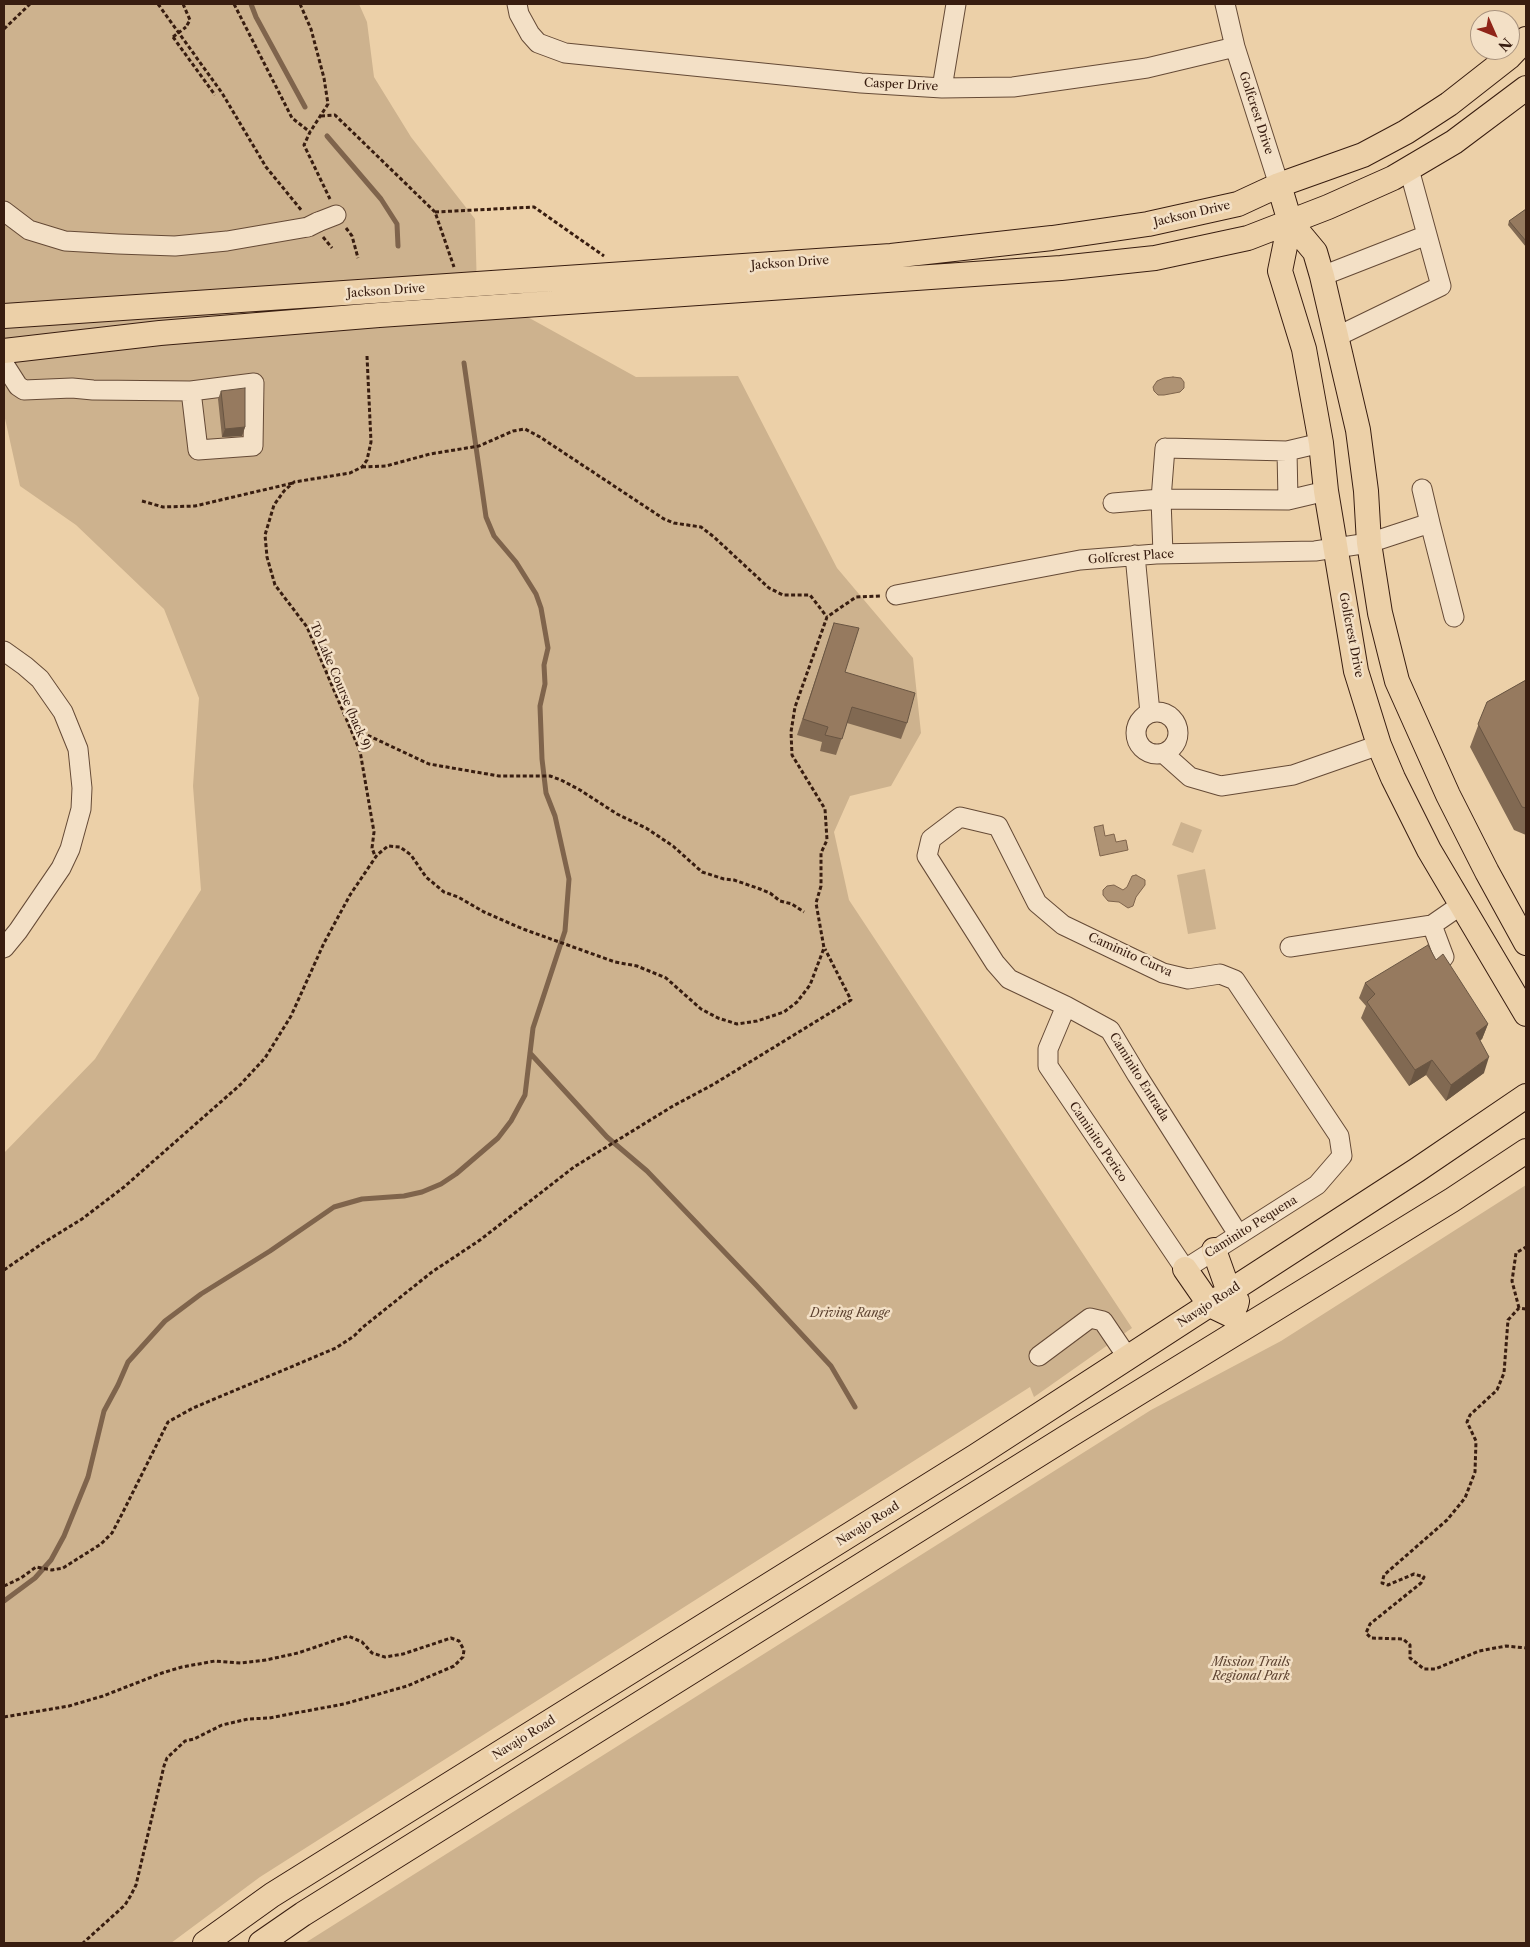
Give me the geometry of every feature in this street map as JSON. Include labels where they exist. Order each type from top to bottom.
[{"type":"main road","name":"Jackson Drive","points":[[4,316],[891,256],[1052,238],[1148,224],[1238,204],[1279,185],[1363,155],[1406,132],[1449,104],[1508,57],[1526,39]]},
{"type":"main road","name":"Jackson Drive","points":[[4,351],[160,333],[380,315],[1061,268],[1155,258],[1248,238],[1336,204],[1393,178],[1454,142],[1526,88]]},
{"type":"main road","name":"Golfcrest Drive","points":[[1279,185],[1290,222],[1315,252],[1322,276],[1358,430],[1366,491],[1369,543],[1380,613],[1397,681],[1448,795],[1487,872],[1526,942]]},
{"type":"main road","name":"Golfcrest Drive","points":[[1290,222],[1280,271],[1304,349],[1321,443],[1326,491],[1356,671],[1379,745],[1393,778],[1429,850],[1526,1014]]},
{"type":"main road","name":"Navajo Road","points":[[205,1943],[272,1895],[976,1456],[1417,1170],[1526,1096]]},
{"type":"main road","points":[[261,1943],[303,1914],[1070,1435],[1452,1200],[1526,1151]]},
{"type":"main road","points":[[1214,1250],[1229,1292],[1236,1301],[1235,1317]]},
{"type":"main road","points":[[1184,1269],[1210,1305],[1235,1317]]},
{"type":"main road","points":[[1070,1435],[1120,1388],[1235,1317],[1284,1303]]},
{"type":"street","name":"Casper Drive","points":[[517,4],[530,34],[538,43],[565,53],[861,83],[942,88],[1013,86],[1070,79],[1147,68],[1235,47]]},
{"type":"street","points":[[942,88],[956,4]]},
{"type":"street","name":"Golfcrest Drive","points":[[1225,4],[1235,47],[1279,185]]},
{"type":"street","points":[[1336,337],[1441,286],[1409,169]]},
{"type":"street","points":[[4,211],[29,230],[65,241],[175,246],[227,241],[314,225],[336,215]]},
{"type":"street","points":[[1322,276],[1427,235]]},
{"type":"street","points":[[4,364],[18,386],[24,390],[72,388],[191,390],[254,383],[254,446],[198,450],[191,390]]},
{"type":"street","points":[[1163,554],[1161,499],[1165,448],[1287,451],[1321,443]]},
{"type":"street","points":[[1287,451],[1288,500]]},
{"type":"street","points":[[1422,489],[1454,617]]},
{"type":"street","points":[[1113,503],[1161,499],[1288,500],[1326,491]]},
{"type":"street","name":"Golfcrest Place","points":[[896,595],[1080,560],[1136,555],[1315,551],[1369,543],[1430,523]]},
{"type":"street","points":[[1136,555],[1150,712]]},
{"type":"street","points":[[4,651],[40,679],[63,712],[78,749],[82,788],[81,809],[70,849],[61,868],[18,931],[4,948]]},
{"type":"street","points":[[1150,712],[1164,713],[1174,721],[1177,728],[1177,736],[1174,743],[1163,753],[1155,754],[1148,752],[1138,741],[1137,726],[1140,720],[1150,712]]},
{"type":"street","points":[[1163,753],[1190,777],[1221,786],[1293,775],[1379,745]]},
{"type":"street","name":"Caminito Curva","points":[[933,865],[927,856],[931,839],[960,817],[998,826],[1037,903],[1063,925],[1164,973],[1188,979],[1220,974],[1235,980],[1339,1136],[1342,1156],[1317,1185]]},
{"type":"street","name":"Caminito Entrada","points":[[933,865],[995,964],[1009,978],[1110,1030],[1238,1234]]},
{"type":"street","points":[[1290,947],[1432,925],[1462,905]]},
{"type":"street","points":[[1432,925],[1444,957]]},
{"type":"street","name":"Caminito Perico","points":[[1066,1006],[1048,1049],[1048,1066],[1184,1269]]},
{"type":"street","name":"Caminito Pequena","points":[[1184,1269],[1317,1185]]},
{"type":"street","points":[[1039,1356],[1090,1318],[1103,1321],[1128,1358]]},
{"type":"path","points":[[4,28],[30,4]]},
{"type":"path","points":[[158,4],[222,93],[266,167],[332,248]]},
{"type":"path","points":[[183,4],[190,20],[186,27],[173,37],[215,95]]},
{"type":"path","points":[[234,4],[292,118],[310,132]]},
{"type":"path","points":[[300,4],[311,29],[324,78],[328,104],[304,145],[336,215],[352,236],[358,258]]},
{"type":"path","points":[[320,116],[335,115],[435,212],[455,272]]},
{"type":"path","points":[[435,212],[534,207],[610,259]]},
{"type":"path","points":[[362,467],[367,460],[371,442],[366,356]]},
{"type":"path","points":[[142,500],[163,507],[195,506],[294,482],[350,473],[362,467],[386,466],[430,454],[479,446],[513,431],[525,430],[540,437],[664,519],[674,523],[701,527],[769,588],[783,594],[810,595],[827,617]]},
{"type":"path","name":"To Lake Course (back 9)","points":[[294,482],[274,505],[265,535],[267,557],[275,585],[307,627],[360,751],[374,832],[372,848],[376,857]]},
{"type":"path","points":[[4,1586],[21,1578],[36,1567],[52,1570],[63,1568],[101,1544],[112,1533],[168,1422],[193,1408],[336,1348],[354,1336],[432,1272],[487,1235],[556,1180],[621,1137],[714,1084],[851,1000],[824,948],[816,903],[821,886],[821,853],[827,840],[825,809],[792,755],[791,732],[795,707],[827,617],[856,597],[896,595]]},
{"type":"path","points":[[349,727],[429,764],[498,776],[550,776],[580,790],[617,814],[646,828],[672,846],[702,872],[760,889],[770,893],[780,902],[792,904],[804,912]]},
{"type":"path","points":[[4,1270],[82,1219],[124,1187],[240,1085],[265,1058],[291,1016],[328,935],[350,895],[376,857],[388,846],[400,847],[411,855],[426,877],[444,892],[458,897],[484,912],[551,939],[615,962],[637,966],[666,978],[701,1009],[718,1018],[737,1024],[757,1021],[784,1012],[797,1002],[810,985],[824,948]]},
{"type":"path","points":[[1520,1308],[1512,1281],[1516,1253],[1526,1247]]},
{"type":"path","points":[[1520,1308],[1526,1309]]},
{"type":"path","points":[[1520,1308],[1508,1320],[1504,1373],[1497,1390],[1470,1415],[1467,1422],[1476,1441],[1475,1472],[1465,1498],[1447,1520],[1384,1575],[1382,1583],[1388,1585],[1414,1574],[1424,1577],[1421,1583],[1370,1624],[1366,1633],[1371,1638],[1403,1638],[1410,1645],[1410,1658],[1424,1670],[1435,1669],[1479,1651],[1506,1646],[1526,1648]]},
{"type":"path","points":[[4,1718],[69,1706],[103,1696],[162,1673],[182,1668],[216,1661],[241,1663],[266,1660],[298,1653],[348,1636],[362,1642],[372,1653],[386,1657],[403,1654],[451,1638],[459,1641],[464,1650],[463,1657],[454,1666],[407,1686],[344,1704],[222,1725],[194,1739],[185,1741],[167,1758],[147,1832],[136,1885],[131,1895],[125,1905],[83,1943]]},
{"type":"green space","name":"Driving Range","points":[[4,4],[359,4],[367,22],[374,77],[411,137],[475,219],[477,289],[636,377],[738,376],[837,568],[913,658],[921,733],[891,786],[850,796],[834,832],[849,900],[1132,1328],[1034,1397],[1030,1387],[260,1877],[171,1943],[4,1943],[4,1153],[95,1059],[201,890],[193,786],[199,698],[164,609],[76,525],[20,486],[4,414]]},
{"type":"green space","points":[[1181,822],[1202,830],[1193,853],[1172,845]]},
{"type":"green space","points":[[1205,869],[1216,929],[1188,934],[1177,875]]},
{"type":"green space","name":"Mission Trails Regional Park","points":[[1526,1185],[1526,1943],[305,1943],[1151,1410],[1281,1341]]},
{"type":"shaded area","points":[[1173,377],[1181,378],[1184,382],[1184,388],[1180,392],[1158,395],[1154,391],[1153,387],[1157,381]]},
{"type":"shaded area","points":[[1103,825],[1105,836],[1114,834],[1116,842],[1126,840],[1128,850],[1100,856],[1094,827]]},
{"type":"shaded area","points":[[1136,875],[1145,880],[1145,885],[1136,897],[1133,906],[1128,908],[1119,902],[1108,901],[1103,895],[1103,890],[1107,886],[1114,885],[1123,890],[1127,887],[1132,876]]},
{"type":"building","points":[[1526,209],[1526,241],[1509,221]]},
{"type":"building","points":[[245,388],[245,427],[225,429],[221,391]]},
{"type":"building","points":[[834,623],[859,628],[845,672],[915,693],[907,723],[852,707],[842,739],[825,735],[828,727],[803,719]]},
{"type":"building","points":[[1526,680],[1526,808],[1522,807],[1478,724],[1487,702]]},
{"type":"building","points":[[1428,945],[1436,960],[1443,954],[1488,1024],[1476,1033],[1489,1057],[1451,1085],[1432,1060],[1415,1070],[1367,1002],[1375,994],[1365,983]]},
{"type":"waterway","points":[[251,4],[256,17],[305,107]]},
{"type":"waterway","points":[[327,136],[381,199],[397,224],[398,246]]},
{"type":"waterway","points":[[4,1601],[35,1578],[51,1560],[64,1536],[88,1477],[104,1411],[128,1362],[165,1321],[201,1294],[270,1251],[334,1207],[362,1199],[404,1196],[422,1192],[441,1184],[456,1174],[498,1138],[511,1121],[525,1095],[533,1028],[565,931],[569,879],[555,816],[546,793],[542,759],[540,706],[545,684],[544,665],[548,648],[541,608],[536,594],[516,562],[494,536],[486,517],[464,363]]},
{"type":"waterway","points":[[530,1053],[607,1137],[647,1171],[831,1366],[855,1407]]}]
